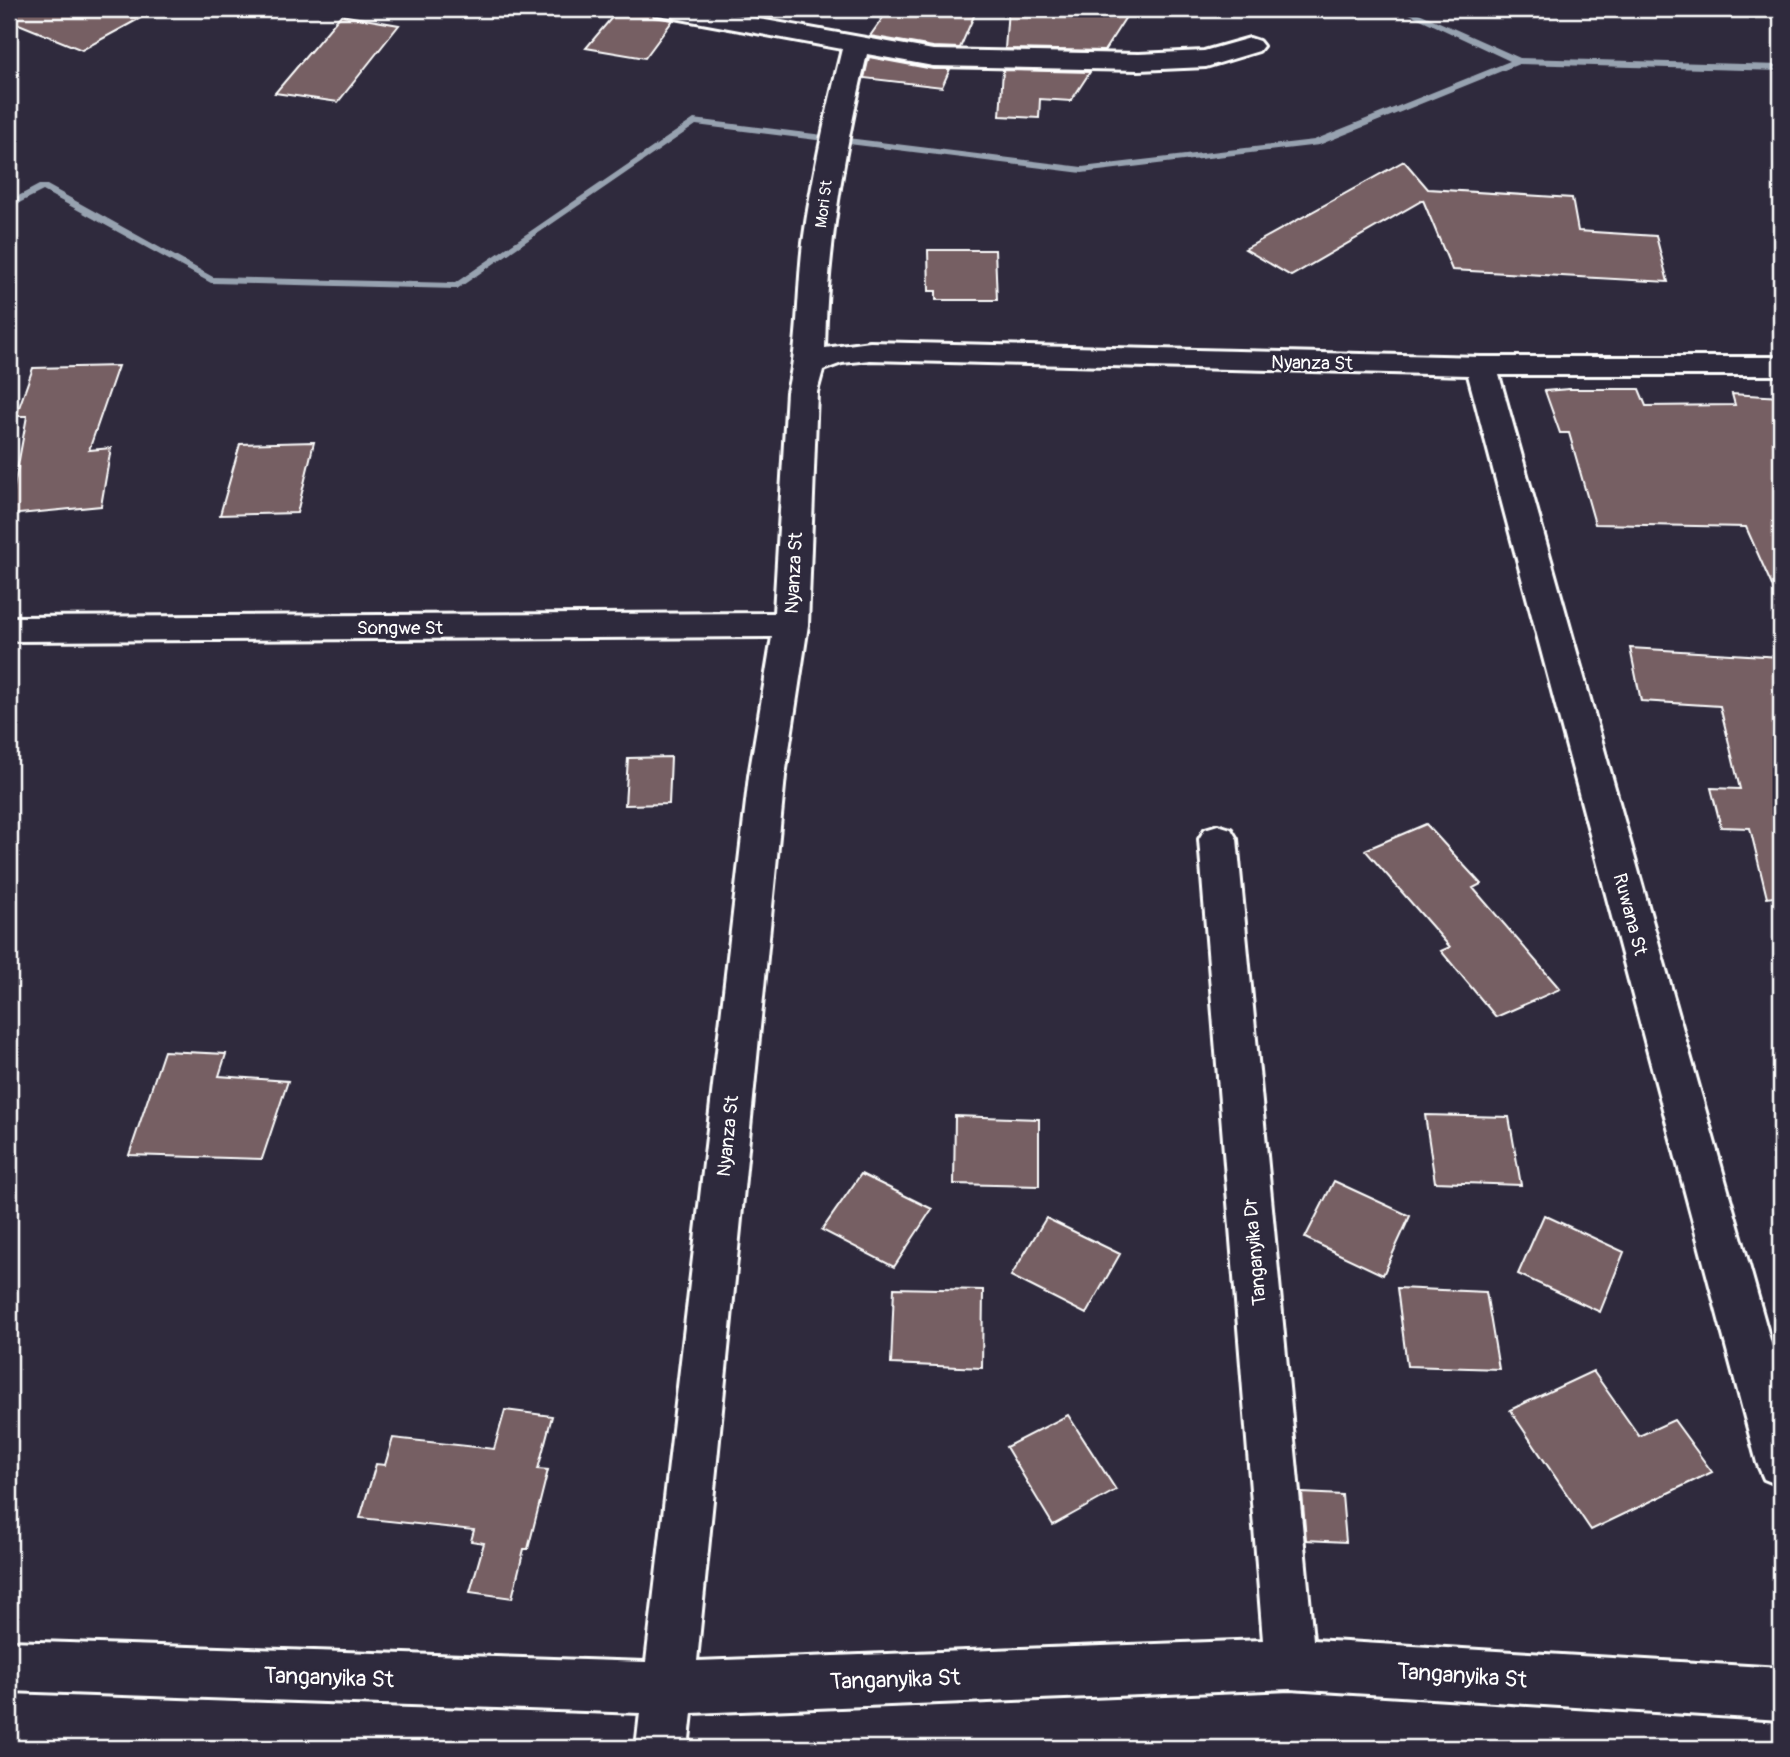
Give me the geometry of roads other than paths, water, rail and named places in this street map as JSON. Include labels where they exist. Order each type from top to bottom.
[{"type":"street","points":[[664,9],[933,58],[1139,62],[1206,59],[1250,46]]},
{"type":"street","name":"Mori St","points":[[809,366],[810,311],[833,139],[856,45]]},
{"type":"street","name":"Nyanza St","points":[[662,1748],[767,776],[791,625],[802,391],[809,366],[838,354],[870,351],[1481,366],[1781,366]]},
{"type":"street","name":"Ruwana St","points":[[1481,366],[1781,1463]]},
{"type":"street","name":"Songwe St","points":[[9,629],[791,625]]},
{"type":"street","name":"Tanganyika Dr","points":[[1218,839],[1290,1664]]},
{"type":"street","name":"Tanganyika St","points":[[9,1666],[667,1688],[1290,1664],[1781,1694]]},
{"type":"waterway","points":[[1403,9],[1518,61]]},
{"type":"waterway","points":[[9,205],[43,187],[211,280],[457,286],[694,122],[1082,170],[1316,143],[1518,61]]},
{"type":"waterway","points":[[1518,61],[1781,68]]}]
